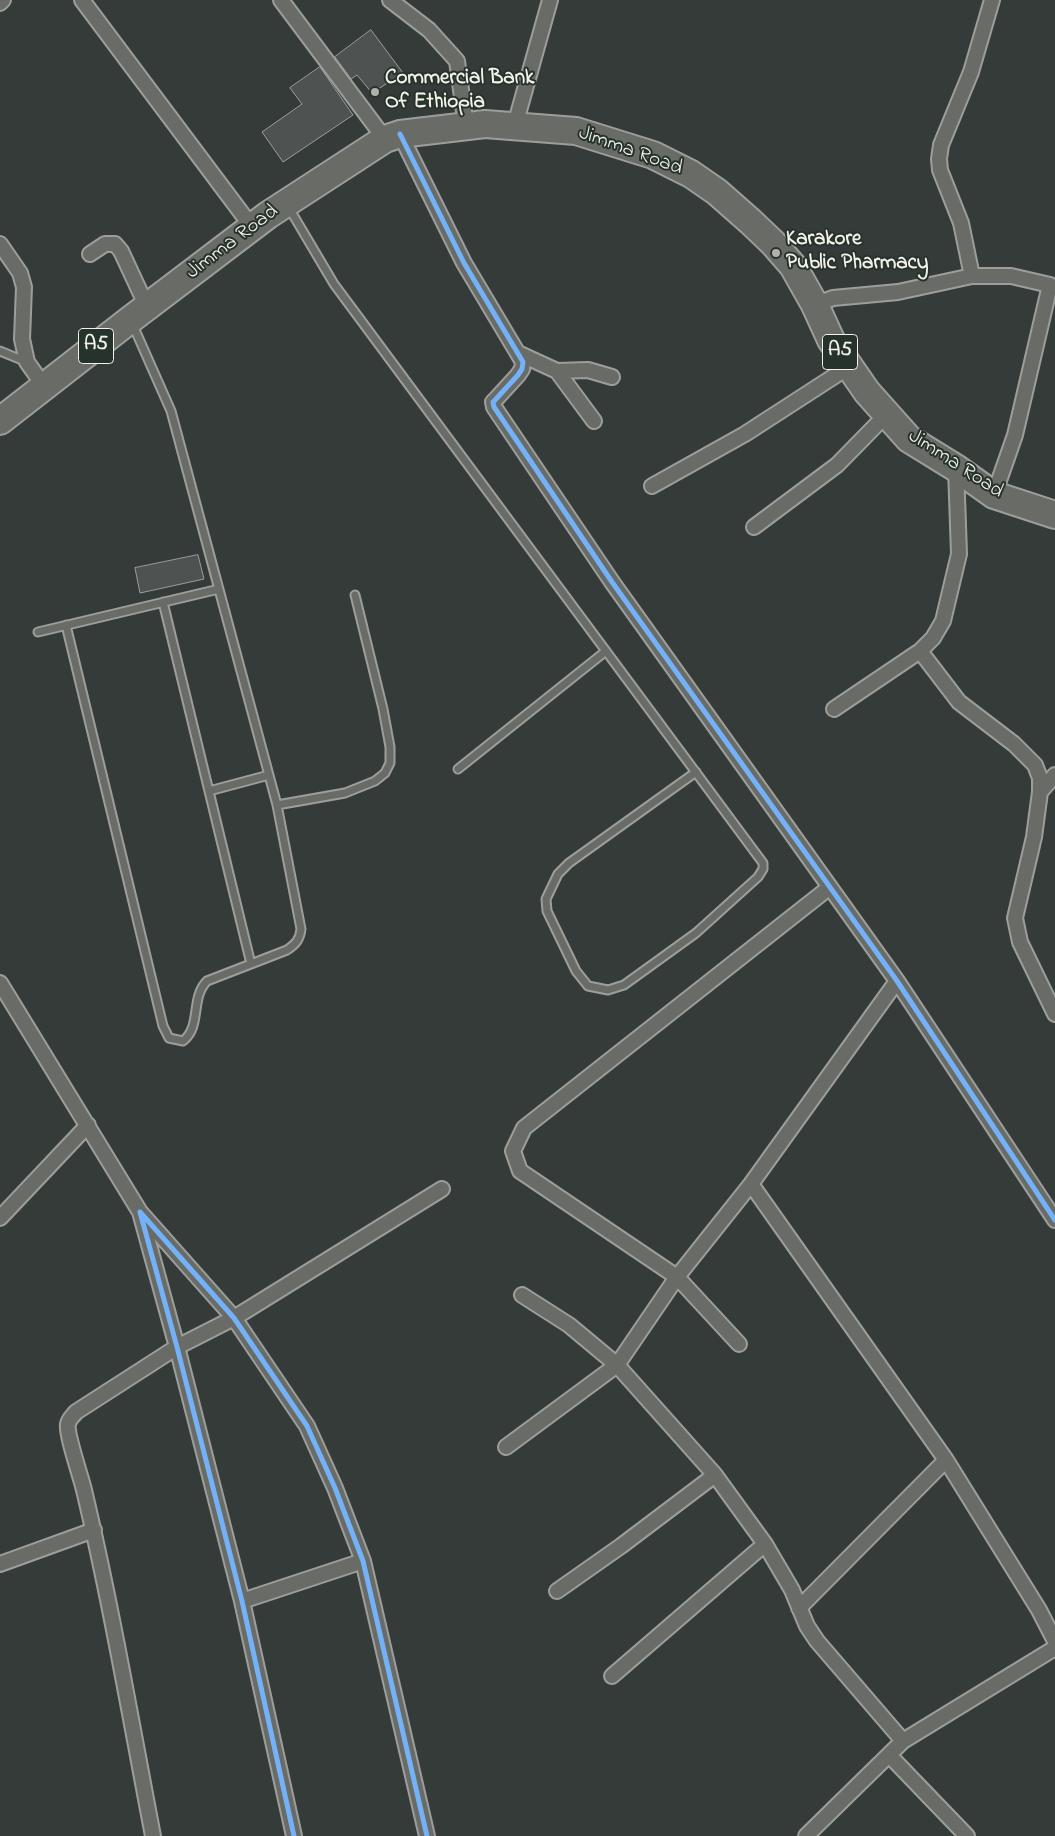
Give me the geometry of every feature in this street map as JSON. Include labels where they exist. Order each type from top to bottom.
[{"type":"highway","name":"Jimma Road","points":[[0,422],[44,386],[252,227],[286,203],[392,137],[485,124],[576,131],[653,155],[691,174],[716,192],[773,243],[793,266],[831,340],[866,392],[909,439],[956,468],[994,495],[1055,515]]},
{"type":"street","points":[[0,3],[3,0]]},
{"type":"street","points":[[82,0],[252,227]]},
{"type":"street","points":[[281,0],[392,137],[464,263],[520,354],[523,362],[522,369],[493,402],[494,407],[612,582],[897,981],[1055,1220]]},
{"type":"street","points":[[390,0],[429,30],[457,61],[466,126]]},
{"type":"street","points":[[515,126],[550,0]]},
{"type":"street","points":[[972,276],[961,222],[940,170],[939,158],[941,145],[971,72],[992,0]]},
{"type":"street","points":[[0,244],[20,273],[24,287],[22,339],[27,362],[44,386]]},
{"type":"street","points":[[90,254],[105,244],[115,244],[120,251],[139,313]]},
{"type":"street","points":[[815,306],[833,298],[898,292],[972,276],[1010,276],[1053,286],[1015,435],[994,495]]},
{"type":"street","points":[[520,354],[557,370],[588,370],[612,377]]},
{"type":"street","points":[[652,486],[745,434],[850,366]]},
{"type":"street","points":[[557,370],[594,422]]},
{"type":"street","points":[[754,528],[837,465],[886,415]]},
{"type":"street","points":[[834,708],[920,651],[944,621],[959,554],[956,468]]},
{"type":"street","points":[[920,651],[959,702],[1014,744],[1035,765],[1040,778],[1034,837],[1015,918],[1020,942],[1055,1014]]},
{"type":"street","points":[[1040,792],[1055,775]]},
{"type":"street","points":[[739,1344],[677,1277],[520,1171],[514,1151],[524,1128],[830,887]]},
{"type":"street","points":[[506,1447],[617,1365],[677,1277],[751,1184],[897,981]]},
{"type":"street","points":[[0,983],[140,1212],[234,1318],[306,1426],[335,1488],[363,1561],[427,1836]]},
{"type":"street","points":[[0,1218],[88,1125]]},
{"type":"street","points":[[751,1184],[946,1460],[1039,1610],[1055,1641]]},
{"type":"street","points":[[153,1836],[94,1530],[80,1469],[68,1435],[69,1421],[76,1412],[178,1347],[234,1318],[442,1189]]},
{"type":"street","points":[[140,1212],[178,1347],[242,1602],[294,1836]]},
{"type":"street","points":[[522,1294],[569,1325],[617,1365],[714,1475],[766,1544],[792,1590],[807,1626],[903,1741]]},
{"type":"street","points":[[799,1608],[946,1460]]},
{"type":"street","points":[[557,1591],[621,1546],[714,1475]]},
{"type":"street","points":[[0,1564],[94,1530]]},
{"type":"street","points":[[612,1676],[766,1544]]},
{"type":"street","points":[[242,1602],[363,1561]]},
{"type":"street","points":[[806,1836],[903,1741],[1055,1648]]},
{"type":"street","points":[[889,1756],[967,1836]]},
{"type":"lane","points":[[286,203],[334,284],[696,772],[763,863],[763,869],[758,877],[696,933],[624,985],[608,990],[588,986],[576,971],[547,911],[546,899],[558,874],[569,863],[696,772]]},
{"type":"lane","points":[[66,626],[162,1026],[169,1038],[183,1041],[189,1036],[193,1027],[198,996],[202,987],[207,982],[287,950],[296,944],[300,937],[301,928],[277,805],[171,411],[139,313]]},
{"type":"lane","points":[[0,351],[27,362]]},
{"type":"lane","points":[[38,632],[219,589]]},
{"type":"lane","points":[[277,805],[345,794],[375,781],[385,773],[390,764],[390,747],[383,709],[355,595]]},
{"type":"lane","points":[[163,602],[251,964]]},
{"type":"lane","points":[[458,769],[606,651]]},
{"type":"lane","points":[[209,791],[269,775]]},
{"type":"building","points":[[371,30],[403,73],[372,93],[357,75],[351,79],[335,57]]},
{"type":"building","points":[[320,67],[353,115],[283,162],[262,132],[302,104],[290,88]]},
{"type":"building","points":[[198,555],[204,579],[140,593],[135,568]]},
{"type":"cycle path","points":[[400,134],[464,263],[523,362],[522,369],[518,375],[493,402],[494,407],[612,582],[897,981],[1055,1220]]},
{"type":"cycle path","points":[[294,1836],[242,1601],[177,1347],[140,1212],[234,1318],[307,1426],[335,1488],[363,1561],[427,1836]]},
{"type":"place","name":"Commercial Bank Of Ethiopia","points":[[375,92]]},
{"type":"place","name":"Karakore Public Pharmacy","points":[[776,253]]}]
